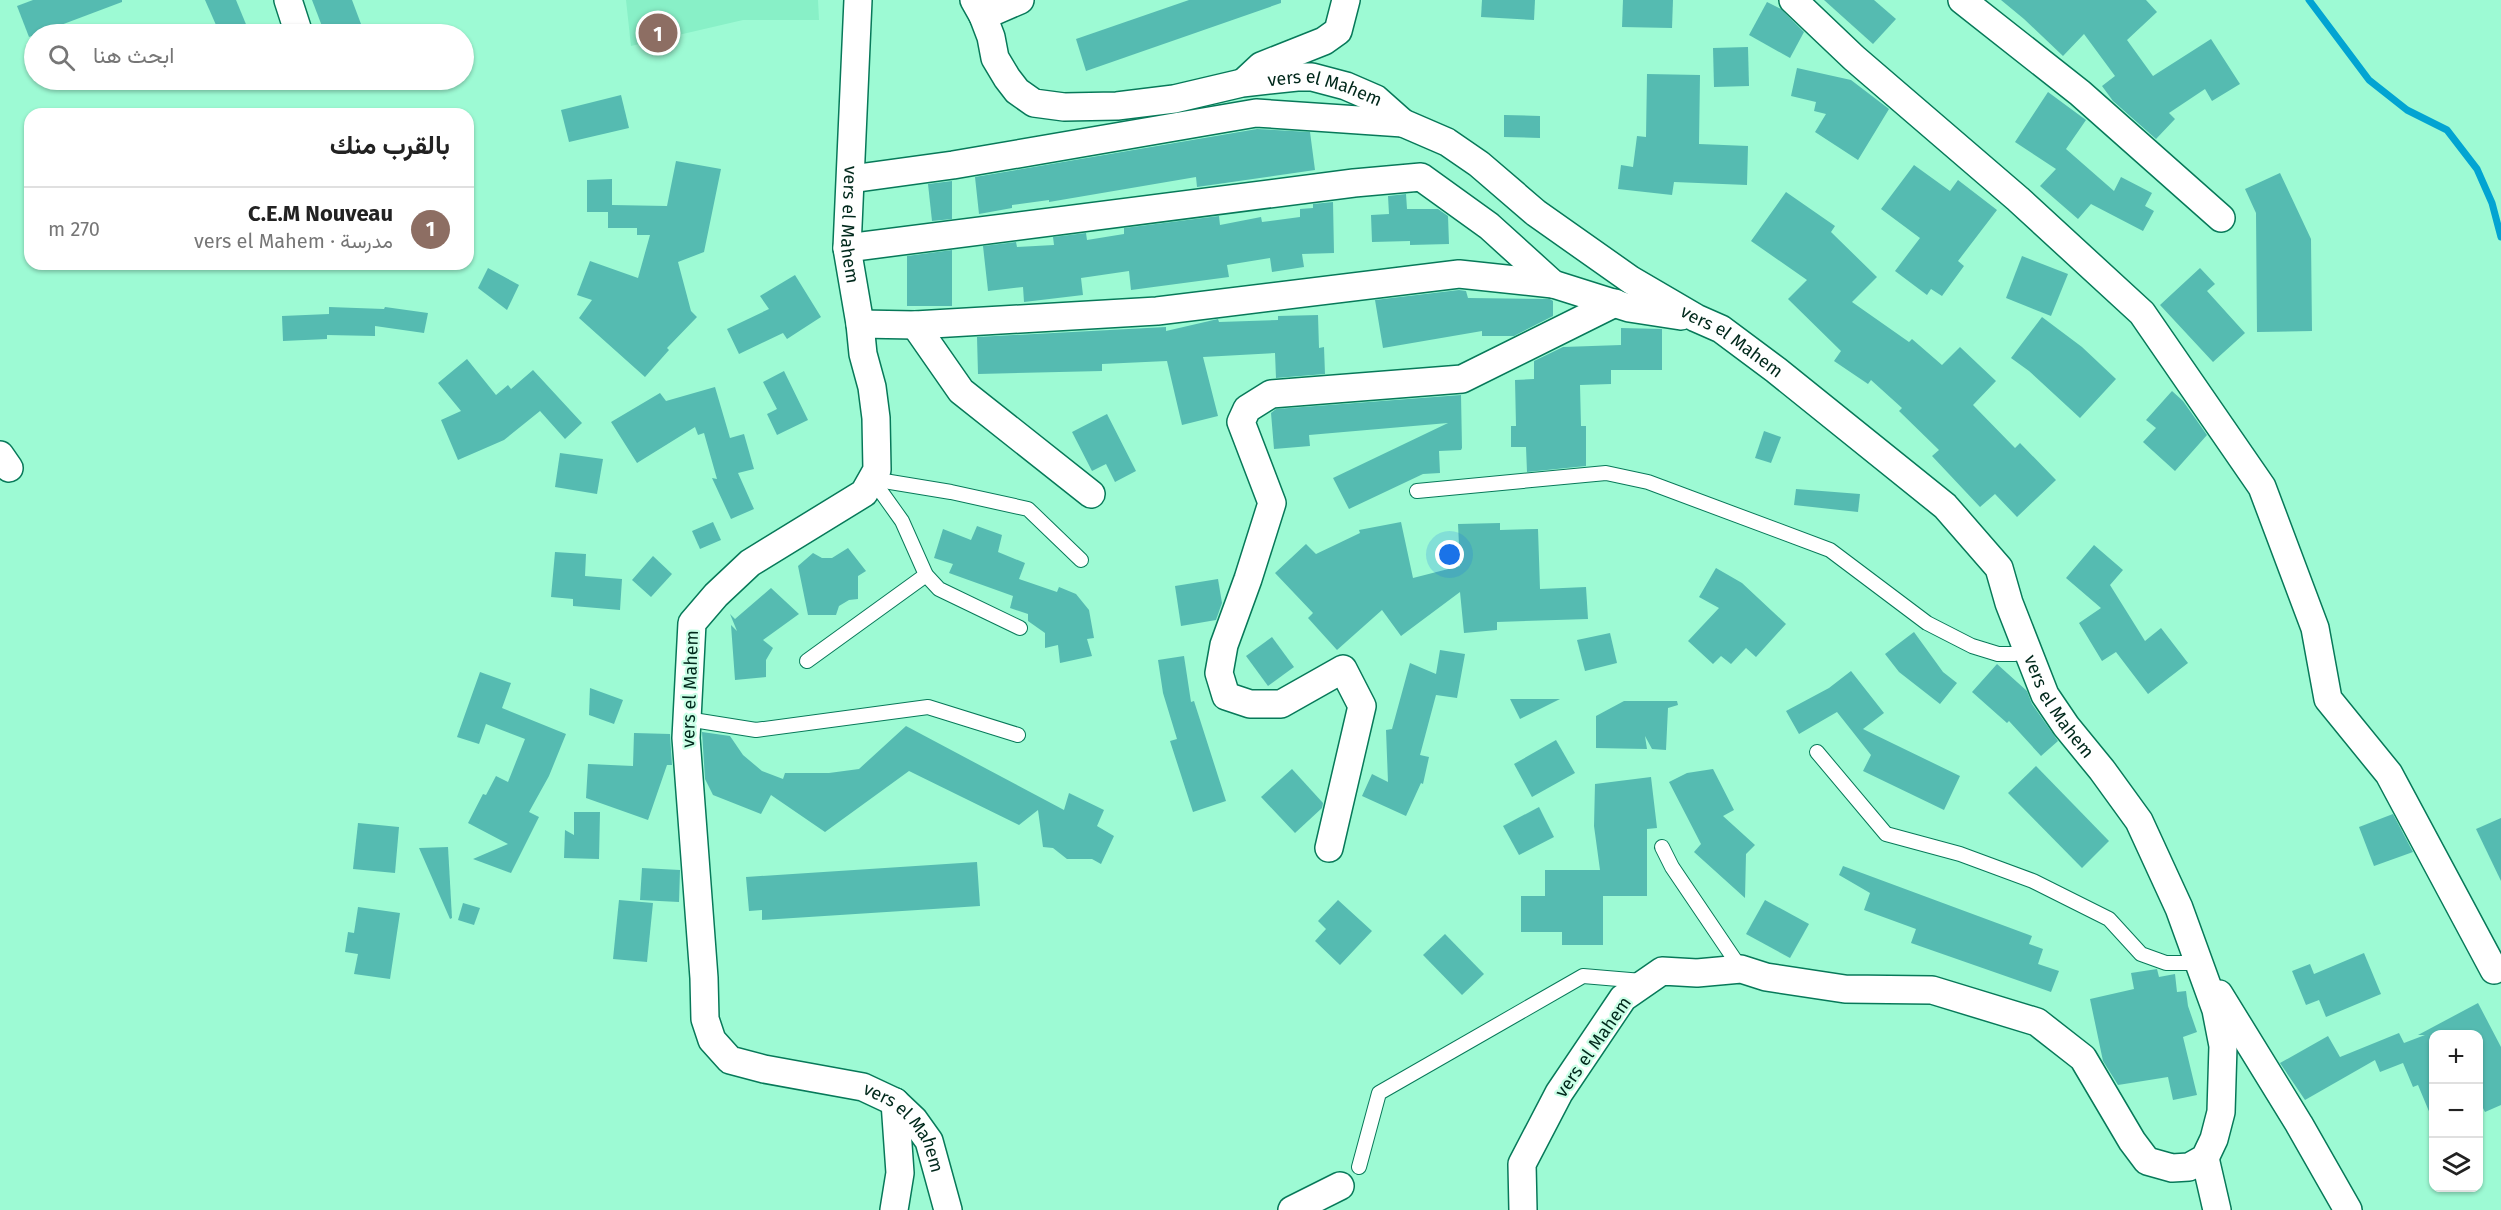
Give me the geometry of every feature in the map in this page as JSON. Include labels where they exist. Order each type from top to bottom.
[{"type":"street","points":[[288,0],[296,24]]},
{"type":"street","name":"vers el Mahem","points":[[858,0],[847,248],[860,324],[862,354],[872,387],[876,418],[877,470],[864,493],[750,563],[716,595],[692,623],[686,738],[705,1019],[712,1040],[730,1060],[764,1069],[862,1087],[895,1102],[914,1120],[929,1141],[948,1210]]},
{"type":"street","points":[[978,8],[1020,0]]},
{"type":"street","points":[[1242,83],[1261,66],[1324,41],[1338,31],[1346,0]]},
{"type":"street","points":[[1793,0],[1854,58],[2018,199],[2142,313],[2262,487],[2315,628],[2328,699],[2389,774],[2494,970]]},
{"type":"street","points":[[1962,0],[2080,93],[2221,218]]},
{"type":"street","name":"vers el Mahem","points":[[978,8],[991,37],[995,58],[1017,91],[1034,103],[1064,107],[1117,106],[1174,99],[1242,83],[1297,77],[1346,86],[1376,99],[1403,123],[1446,142],[1479,164],[1536,213],[1631,280],[1696,318],[1721,329],[1767,363],[1946,506],[1999,568],[2009,603],[2046,695],[2066,726],[2139,821],[2179,908],[2216,1010],[2223,1046],[2221,1112],[2214,1139],[2205,1158],[2189,1167],[2172,1168],[2147,1161],[2132,1141],[2083,1058],[2037,1022],[1932,990],[1845,989],[1766,977],[1741,969],[1697,973],[1662,971],[1623,998],[1559,1093],[1522,1164],[1523,1210]]},
{"type":"street","points":[[851,178],[953,165],[1256,113],[1403,123]]},
{"type":"street","points":[[847,248],[1354,183],[1421,177],[1489,226],[1553,284]]},
{"type":"street","points":[[860,324],[915,325],[1157,311],[1459,274],[1553,284],[1629,308],[1696,318]]},
{"type":"street","points":[[1329,848],[1362,706],[1343,669],[1281,704],[1250,704],[1226,696],[1219,673],[1224,645],[1272,503],[1241,422],[1247,410],[1271,394],[1461,379],[1615,303]]},
{"type":"street","points":[[915,325],[961,391],[1091,494]]},
{"type":"street","points":[[2199,963],[2299,1124],[2348,1210]]},
{"type":"street","points":[[894,1210],[900,1173],[895,1102]]},
{"type":"street","points":[[2205,1158],[2217,1210]]},
{"type":"street","points":[[1292,1210],[1340,1186]]},
{"type":"lane","points":[[1417,491],[1606,473],[1648,482],[1830,550],[1927,623],[1972,646],[1998,654],[2015,654],[2028,649]]},
{"type":"lane","points":[[872,479],[951,492],[1028,509],[1081,560]]},
{"type":"lane","points":[[872,479],[902,521],[926,575],[939,589],[1020,628]]},
{"type":"lane","points":[[807,661],[926,575]]},
{"type":"lane","points":[[687,719],[756,729],[927,707],[1018,735]]},
{"type":"lane","points":[[1817,752],[1886,834],[1960,854],[2033,881],[2109,919],[2141,954],[2166,963],[2199,963]]},
{"type":"lane","points":[[1662,846],[1672,867],[1741,969]]},
{"type":"lane","points":[[1359,1167],[1379,1093],[1583,976],[1647,981]]},
{"type":"shaded area","points":[[626,0],[818,0],[819,20],[743,20],[631,46]]},
{"type":"building","points":[[33,0],[122,0],[122,2],[64,24],[24,24],[17,6]]},
{"type":"building","points":[[205,0],[236,0],[246,24],[216,24]]},
{"type":"building","points":[[312,0],[352,0],[361,24],[321,24]]},
{"type":"building","points":[[1189,0],[1281,0],[1281,3],[1086,71],[1076,39]]},
{"type":"building","points":[[1482,0],[1535,0],[1534,20],[1481,17]]},
{"type":"building","points":[[1623,0],[1673,0],[1672,28],[1622,27]]},
{"type":"building","points":[[1824,0],[1874,0],[1896,19],[1873,44]]},
{"type":"building","points":[[2001,0],[2146,0],[2157,12],[2127,40],[2153,76],[2211,39],[2240,84],[2212,101],[2205,89],[2169,113],[2175,119],[2156,139],[2113,101],[2102,86],[2115,76],[2084,34],[2063,56]]},
{"type":"building","points":[[1767,2],[1781,9],[1804,32],[1790,58],[1749,35]]},
{"type":"building","points":[[1748,47],[1749,86],[1714,87],[1713,48]]},
{"type":"building","points":[[1797,68],[1851,80],[1889,109],[1858,160],[1815,132],[1826,114],[1814,111],[1816,102],[1791,96]]},
{"type":"building","points":[[1647,74],[1700,75],[1699,144],[1748,146],[1747,185],[1674,182],[1672,195],[1618,189],[1621,165],[1633,167],[1637,136],[1646,137]]},
{"type":"building","points":[[2048,92],[2086,120],[2066,149],[2114,191],[2121,177],[2152,193],[2145,206],[2154,211],[2143,231],[2091,204],[2078,219],[2040,186],[2056,169],[2015,142]]},
{"type":"building","points":[[621,95],[629,128],[569,142],[561,110]]},
{"type":"building","points":[[1504,115],[1540,116],[1540,138],[1504,137]]},
{"type":"building","points":[[1257,129],[1310,132],[1315,170],[1197,187],[1196,177],[1049,202],[1049,200],[1012,205],[1012,208],[979,214],[975,177]]},
{"type":"building","points":[[676,161],[721,169],[704,252],[678,262],[691,311],[697,317],[667,348],[669,350],[645,377],[579,318],[592,300],[577,295],[590,261],[638,278],[650,235],[637,235],[637,228],[608,228],[608,212],[587,212],[587,180],[612,179],[612,205],[667,206]]},
{"type":"building","points":[[1914,165],[1950,191],[1958,180],[1997,210],[1958,261],[1964,266],[1942,296],[1931,289],[1927,295],[1895,271],[1920,238],[1881,209]]},
{"type":"building","points":[[2280,173],[2311,239],[2312,331],[2257,332],[2256,213],[2245,189]]},
{"type":"building","points":[[952,181],[952,219],[932,221],[928,184]]},
{"type":"building","points":[[1786,192],[1835,226],[1831,232],[1877,277],[1852,302],[1909,342],[1912,339],[1942,365],[1960,347],[1996,381],[1973,405],[2015,448],[2020,443],[2056,480],[2017,517],[1995,494],[1980,507],[1932,456],[1939,450],[1899,411],[1902,408],[1871,380],[1868,384],[1834,361],[1841,351],[1788,299],[1807,280],[1751,241]]},
{"type":"building","points":[[1406,194],[1407,209],[1438,209],[1448,216],[1449,244],[1410,245],[1410,241],[1372,242],[1371,215],[1389,214],[1388,196]]},
{"type":"building","points":[[1333,202],[1334,253],[1302,254],[1304,267],[1272,272],[1270,258],[1227,265],[1229,277],[1131,290],[1129,271],[1081,278],[1083,295],[1024,302],[1023,287],[988,291],[983,246],[1016,242],[1017,247],[1054,245],[1053,237],[1086,233],[1087,240],[1124,234],[1124,228],[1219,216],[1220,225],[1261,217],[1262,222],[1300,217],[1300,209],[1313,208],[1313,204]]},
{"type":"building","points":[[952,250],[952,306],[907,306],[907,256]]},
{"type":"building","points":[[2022,256],[2068,274],[2051,316],[2006,298]]},
{"type":"building","points":[[488,268],[519,285],[507,310],[478,288]]},
{"type":"building","points":[[2200,268],[2215,284],[2207,291],[2245,333],[2213,362],[2160,305]]},
{"type":"building","points":[[795,275],[821,317],[787,339],[783,333],[739,354],[727,329],[769,309],[760,296]]},
{"type":"building","points":[[1466,291],[1468,298],[1550,299],[1553,301],[1553,316],[1514,336],[1482,336],[1482,331],[1383,348],[1375,300]]},
{"type":"building","points":[[329,307],[384,309],[385,307],[428,313],[424,333],[375,326],[375,336],[327,335],[327,339],[283,341],[282,316],[329,314]]},
{"type":"building","points":[[1318,315],[1319,348],[1324,347],[1325,374],[1276,378],[1275,353],[1203,357],[1218,416],[1182,425],[1167,361],[1102,364],[1102,371],[978,374],[977,337],[1166,327],[1166,331],[1218,319],[1219,322],[1278,320],[1278,316]]},
{"type":"building","points":[[2042,317],[2082,347],[2116,379],[2080,418],[2029,371],[2011,358]]},
{"type":"building","points":[[1621,328],[1662,329],[1662,370],[1611,370],[1611,384],[1580,385],[1581,426],[1586,426],[1586,466],[1527,472],[1526,447],[1511,447],[1511,426],[1516,426],[1515,380],[1534,379],[1534,361],[1563,347],[1621,345]]},
{"type":"building","points":[[467,359],[496,395],[508,385],[511,389],[533,370],[582,423],[565,439],[540,411],[504,440],[458,460],[441,420],[461,411],[438,383]]},
{"type":"building","points":[[784,371],[808,420],[777,435],[767,414],[777,409],[763,382]]},
{"type":"building","points":[[715,387],[730,438],[744,434],[754,469],[738,473],[754,509],[731,519],[712,478],[717,479],[704,433],[698,435],[695,427],[637,463],[611,422],[660,393],[666,401]]},
{"type":"building","points":[[2172,391],[2183,401],[2207,435],[2175,471],[2143,442],[2156,428],[2146,420]]},
{"type":"building","points":[[1461,395],[1462,448],[1461,450],[1439,451],[1440,473],[1423,474],[1349,509],[1333,478],[1448,423],[1309,435],[1310,446],[1274,449],[1271,413],[1276,409]]},
{"type":"building","points":[[1107,414],[1136,471],[1115,482],[1106,464],[1092,471],[1072,432]]},
{"type":"building","points":[[1764,431],[1781,437],[1771,463],[1755,458]]},
{"type":"building","points":[[560,453],[603,459],[597,494],[555,487]]},
{"type":"building","points":[[1796,489],[1860,494],[1858,512],[1794,505]]},
{"type":"building","points":[[713,522],[721,540],[700,549],[692,531]]},
{"type":"building","points":[[1401,522],[1413,578],[1460,566],[1458,524],[1500,523],[1500,530],[1538,529],[1540,589],[1586,587],[1588,619],[1497,622],[1497,630],[1464,633],[1460,592],[1401,636],[1382,610],[1337,650],[1308,618],[1313,613],[1275,573],[1306,544],[1316,554],[1360,533],[1359,530]]},
{"type":"building","points":[[977,526],[1002,535],[998,552],[1025,563],[1019,579],[1057,592],[1059,587],[1076,594],[1089,610],[1094,638],[1087,639],[1092,656],[1060,663],[1058,645],[1045,648],[1045,633],[1028,621],[1028,614],[1010,608],[1013,596],[949,573],[953,564],[934,558],[943,529],[971,540]]},
{"type":"building","points":[[2094,545],[2123,570],[2110,585],[2145,641],[2161,628],[2188,663],[2148,694],[2116,652],[2102,661],[2079,623],[2101,608],[2066,578]]},
{"type":"building","points":[[848,548],[866,571],[858,576],[858,599],[849,600],[839,606],[836,615],[808,615],[798,566],[813,553],[822,558],[832,558]]},
{"type":"building","points":[[555,552],[586,554],[585,576],[622,579],[620,610],[573,606],[573,599],[551,597]]},
{"type":"building","points":[[653,556],[672,574],[651,597],[632,580]]},
{"type":"building","points":[[1716,568],[1742,583],[1786,624],[1756,657],[1746,648],[1731,664],[1721,656],[1713,664],[1688,641],[1719,608],[1699,597]]},
{"type":"building","points":[[1218,579],[1222,603],[1216,620],[1181,626],[1175,586]]},
{"type":"building","points":[[771,588],[799,614],[763,640],[773,648],[766,660],[766,677],[735,680],[731,625],[737,631],[730,614],[735,619]]},
{"type":"building","points":[[1914,632],[1943,672],[1957,683],[1940,704],[1899,672],[1885,654]]},
{"type":"building","points":[[1610,633],[1617,663],[1585,671],[1577,640]]},
{"type":"building","points":[[1272,637],[1294,667],[1268,686],[1246,656]]},
{"type":"building","points":[[1440,650],[1465,654],[1457,698],[1436,695],[1420,755],[1429,757],[1423,784],[1421,783],[1406,816],[1362,796],[1372,774],[1388,782],[1386,730],[1392,729],[1410,663],[1436,674]]},
{"type":"building","points":[[1184,656],[1191,702],[1194,701],[1226,801],[1193,812],[1170,741],[1177,739],[1163,693],[1158,660]]},
{"type":"building","points":[[1997,664],[2027,691],[2032,704],[2058,741],[2041,756],[2009,721],[2007,723],[1972,692]]},
{"type":"building","points":[[1851,671],[1884,713],[1863,729],[1960,776],[1944,810],[1863,771],[1871,755],[1837,712],[1799,734],[1786,711],[1829,688]]},
{"type":"building","points":[[480,672],[511,683],[502,708],[566,734],[549,776],[529,812],[539,817],[511,873],[473,859],[508,844],[468,823],[483,794],[486,795],[496,776],[508,782],[525,739],[486,724],[479,744],[457,737]]},
{"type":"building","points":[[590,688],[623,700],[614,724],[589,715]]},
{"type":"building","points":[[1510,699],[1560,699],[1520,719]]},
{"type":"building","points":[[1624,701],[1677,701],[1678,705],[1668,708],[1666,750],[1652,749],[1645,736],[1647,749],[1596,748],[1596,716]]},
{"type":"building","points":[[906,726],[1064,810],[1069,793],[1104,810],[1097,826],[1114,836],[1101,864],[1092,859],[1067,859],[1053,848],[1043,847],[1038,810],[1019,825],[909,771],[825,832],[771,795],[761,814],[713,795],[705,779],[702,732],[730,736],[743,755],[762,771],[783,779],[785,773],[829,773],[859,769]]},
{"type":"building","points":[[634,733],[670,734],[672,765],[667,765],[648,820],[586,798],[588,764],[633,766]]},
{"type":"building","points":[[1556,740],[1575,773],[1532,797],[1514,764]]},
{"type":"building","points":[[2036,766],[2109,841],[2082,868],[2008,793]]},
{"type":"building","points":[[1292,769],[1323,803],[1322,808],[1295,833],[1261,797]]},
{"type":"building","points":[[1713,769],[1734,810],[1723,816],[1755,845],[1746,854],[1745,898],[1694,852],[1701,844],[1669,782],[1687,773]]},
{"type":"building","points":[[1651,777],[1657,828],[1647,829],[1647,896],[1603,896],[1603,945],[1562,945],[1562,932],[1521,932],[1521,896],[1545,896],[1545,870],[1600,870],[1594,826],[1595,784]]},
{"type":"building","points":[[1539,807],[1554,837],[1519,855],[1503,826]]},
{"type":"building","points":[[574,812],[600,812],[599,859],[564,858],[565,830],[574,835]]},
{"type":"building","points":[[2393,814],[2413,852],[2374,866],[2359,827]]},
{"type":"building","points":[[2501,818],[2501,881],[2476,829]]},
{"type":"building","points":[[358,823],[399,827],[395,873],[353,869]]},
{"type":"building","points":[[448,847],[452,918],[450,919],[419,848]]},
{"type":"building","points":[[977,862],[980,906],[762,920],[762,910],[749,911],[746,877]]},
{"type":"building","points":[[1843,866],[2032,936],[2029,944],[2043,949],[2038,964],[2059,971],[2051,992],[1911,943],[1916,929],[1864,910],[1870,893],[1839,875]]},
{"type":"building","points":[[642,868],[680,870],[679,902],[640,900]]},
{"type":"building","points":[[619,900],[653,903],[647,962],[613,959]]},
{"type":"building","points":[[1338,900],[1372,931],[1340,965],[1315,941],[1326,929],[1318,921]]},
{"type":"building","points":[[1765,900],[1809,924],[1790,958],[1746,934]]},
{"type":"building","points":[[463,903],[480,908],[474,925],[458,920]]},
{"type":"building","points":[[358,907],[400,913],[390,979],[354,974],[358,954],[345,952],[348,932],[354,933]]},
{"type":"building","points":[[1445,934],[1484,974],[1462,995],[1423,955]]},
{"type":"building","points":[[2364,953],[2381,994],[2326,1017],[2319,1000],[2306,1005],[2292,971],[2310,964],[2314,974]]},
{"type":"building","points":[[2157,969],[2159,977],[2175,974],[2177,992],[2186,991],[2188,1006],[2197,1032],[2183,1037],[2197,1095],[2173,1100],[2168,1077],[2118,1085],[2103,1061],[2090,999],[2134,989],[2131,973]]},
{"type":"building","points":[[2478,1003],[2501,1047],[2501,1105],[2485,1112],[2483,1108],[2483,1030],[2429,1030],[2429,1111],[2418,1085],[2413,1087],[2403,1063],[2380,1072],[2375,1060],[2305,1100],[2280,1063],[2328,1036],[2340,1057],[2399,1033],[2404,1043],[2425,1035],[2418,1035]]},
{"type":"waterway","points":[[2309,0],[2369,80],[2407,110],[2447,130],[2477,169],[2492,203],[2501,237]]},
{"type":"place","name":"C.E.M Nouveau","points":[[658,33]]}]
